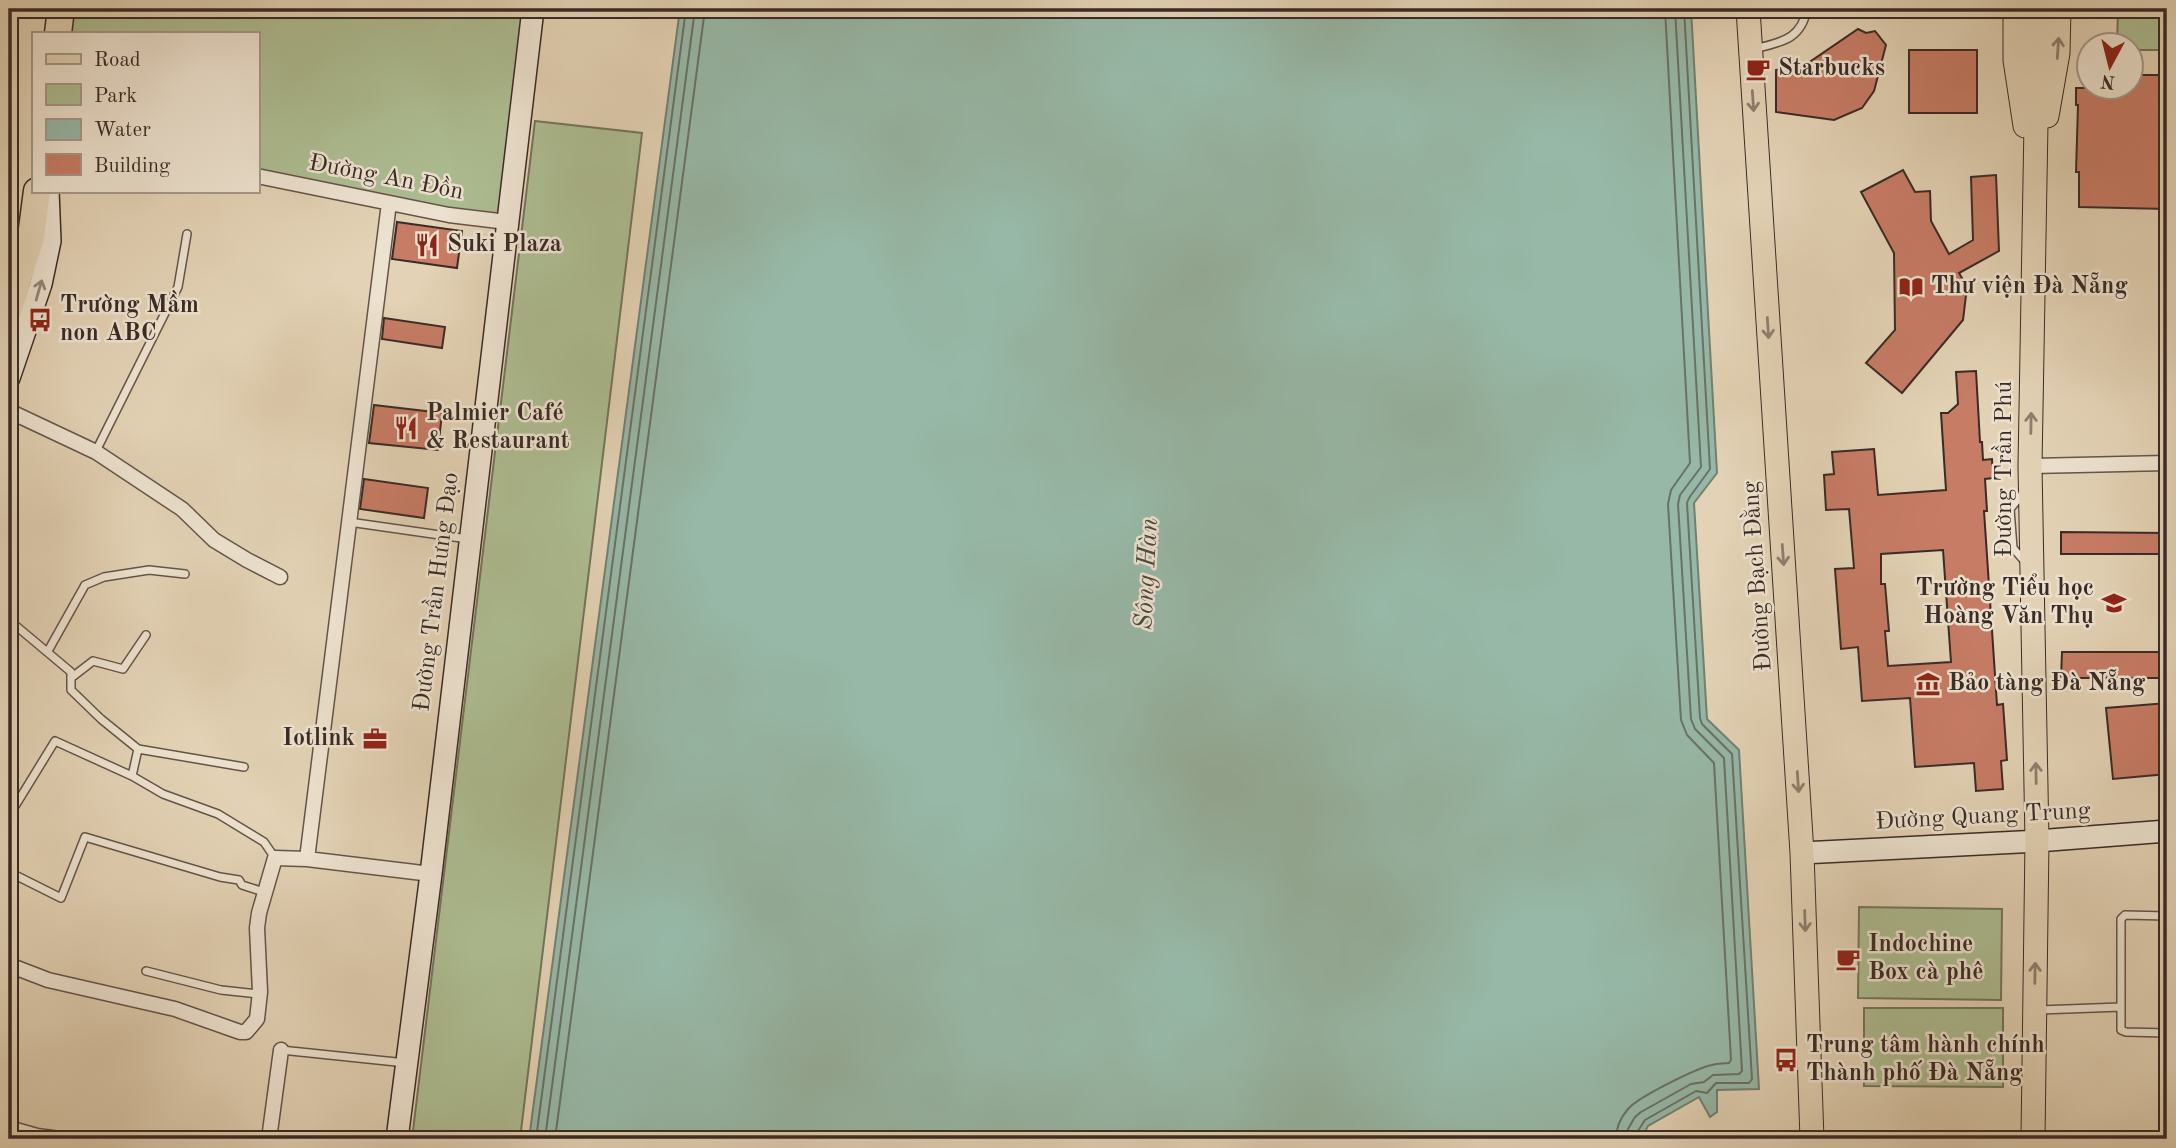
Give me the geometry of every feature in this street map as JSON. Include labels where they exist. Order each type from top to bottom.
[{"type":"highway","points":[[58,32],[61,9]]},
{"type":"highway","points":[[9,308],[31,237],[37,192]]},
{"type":"main road","name":"Đường Trần Hưng Đạo","points":[[397,1139],[533,9]]},
{"type":"main road","name":"Đường Bạch Đằng","points":[[1748,9],[1802,853],[1812,1139]]},
{"type":"main road","points":[[2015,9],[2015,60],[2035,188]]},
{"type":"main road","name":"Đường Trần Phú","points":[[2033,1139],[2037,841],[2030,476],[2038,9]]},
{"type":"main road","points":[[2035,188],[2058,53],[2059,9]]},
{"type":"main road","points":[[9,378],[41,285],[50,241],[48,192]]},
{"type":"main road","name":"Đường Quang Trung","points":[[1802,853],[2037,841],[2167,831]]},
{"type":"street","name":"Đường An Đồn","points":[[259,176],[449,215],[508,222]]},
{"type":"street","points":[[307,859],[389,202]]},
{"type":"street","points":[[9,411],[96,452],[182,509],[214,540],[247,561],[280,577]]},
{"type":"street","points":[[2030,476],[2167,463]]},
{"type":"street","points":[[9,965],[48,980],[175,1009],[246,1032],[257,1019],[257,928],[264,892],[275,858],[307,859],[431,874]]},
{"type":"street","points":[[269,1139],[281,1050]]},
{"type":"street","points":[[9,1128],[60,1139]]},
{"type":"lane","points":[[1750,50],[1783,42],[1804,25],[1807,9]]},
{"type":"lane","points":[[96,452],[177,287],[187,234]]},
{"type":"lane","points":[[349,522],[469,539]]},
{"type":"lane","points":[[48,651],[85,585],[104,577],[127,573],[161,570],[185,574]]},
{"type":"lane","points":[[9,620],[71,672],[71,690],[138,749],[244,767]]},
{"type":"lane","points":[[71,679],[93,661],[123,669],[146,635]]},
{"type":"lane","points":[[10,810],[55,741],[132,776],[163,794],[218,814],[264,842],[275,858]]},
{"type":"lane","points":[[132,776],[138,749]]},
{"type":"lane","points":[[9,872],[61,898],[85,837],[220,877],[239,880],[242,885],[264,892]]},
{"type":"lane","points":[[2167,916],[2125,915],[2121,919],[2121,1030],[2167,1033]]},
{"type":"lane","points":[[146,971],[221,989],[259,994]]},
{"type":"lane","points":[[2035,1010],[2121,1007]]},
{"type":"lane","points":[[281,1050],[407,1063]]},
{"type":"green space","points":[[61,9],[533,9],[507,222],[259,175],[259,32],[58,32]]},
{"type":"green space","points":[[2118,9],[2161,9],[2159,50],[2144,50],[2144,32],[2117,32]]},
{"type":"green space","points":[[535,121],[642,133],[520,1139],[412,1139]]},
{"type":"green space","points":[[1859,907],[2002,909],[2001,1000],[1858,998]]},
{"type":"green space","points":[[1864,1008],[2003,1008],[2003,1087],[1864,1086]]},
{"type":"water","name":"Sông Hàn","points":[[680,9],[1691,9],[1717,473],[1694,503],[1707,719],[1739,750],[1759,1089],[1717,1090],[1717,1112],[1710,1117],[1699,1097],[1648,1126],[1641,1139],[529,1139]]},
{"type":"building","points":[[1858,29],[1866,33],[1875,31],[1886,45],[1874,91],[1862,108],[1834,120],[1776,112],[1776,70],[1808,63]]},
{"type":"building","points":[[1909,50],[1977,50],[1977,113],[1909,113]]},
{"type":"building","points":[[2144,75],[2167,75],[2167,209],[2079,207],[2076,102],[2144,102]]},
{"type":"building","points":[[1903,170],[1915,192],[1930,191],[1931,221],[1949,254],[1973,240],[1971,177],[1996,175],[1999,251],[1959,273],[1967,287],[1963,320],[1902,393],[1866,363],[1895,330],[1894,253],[1861,192]]},
{"type":"building","name":"Suki Plaza","points":[[397,222],[462,231],[457,268],[392,259]]},
{"type":"building","points":[[384,318],[445,327],[442,348],[382,339]]},
{"type":"building","points":[[1976,371],[1983,460],[1992,459],[1993,478],[1985,479],[1987,511],[1984,511],[1997,705],[2003,704],[2007,760],[2001,761],[2003,789],[1976,791],[1974,763],[1915,767],[1910,698],[1862,701],[1858,647],[1841,649],[1835,569],[1854,568],[1849,509],[1826,510],[1824,475],[1834,474],[1832,452],[1874,449],[1878,495],[1946,490],[1941,413],[1948,413],[1958,404],[1956,372]],"holes":[[[1943,550],[1951,662],[1888,666],[1885,631],[1889,631],[1885,584],[1881,584],[1881,554]]]},
{"type":"building","name":"Palmier Café & Restaurant","points":[[374,405],[442,413],[438,450],[369,443]]},
{"type":"building","points":[[364,479],[428,488],[424,518],[360,509]]},
{"type":"building","points":[[2061,532],[2167,533],[2167,554],[2061,554]]},
{"type":"building","points":[[2062,652],[2167,652],[2167,678],[2061,678]]},
{"type":"building","points":[[2167,703],[2167,774],[2113,779],[2106,708]]},
{"type":"place","name":"Starbucks","points":[[1758,69]]},
{"type":"place","name":"Suki Plaza","points":[[427,245]]},
{"type":"place","name":"Thư viện Đà Nẵng","points":[[1911,287]]},
{"type":"place","name":"Trường Mầm non ABC","points":[[40,320]]},
{"type":"place","name":"Palmier Café & Restaurant","points":[[406,428]]},
{"type":"place","name":"Trường Tiểu học Hoàng Văn Thụ","points":[[2114,603]]},
{"type":"place","name":"Bảo tàng Đà Nẵng","points":[[1928,684]]},
{"type":"place","name":"Iotlink","points":[[375,739]]},
{"type":"place","name":"Indochine Box cà phê","points":[[1848,959]]},
{"type":"place","name":"Trung tâm hành chính Thành phố Đà Nẵng","points":[[1786,1060]]}]
